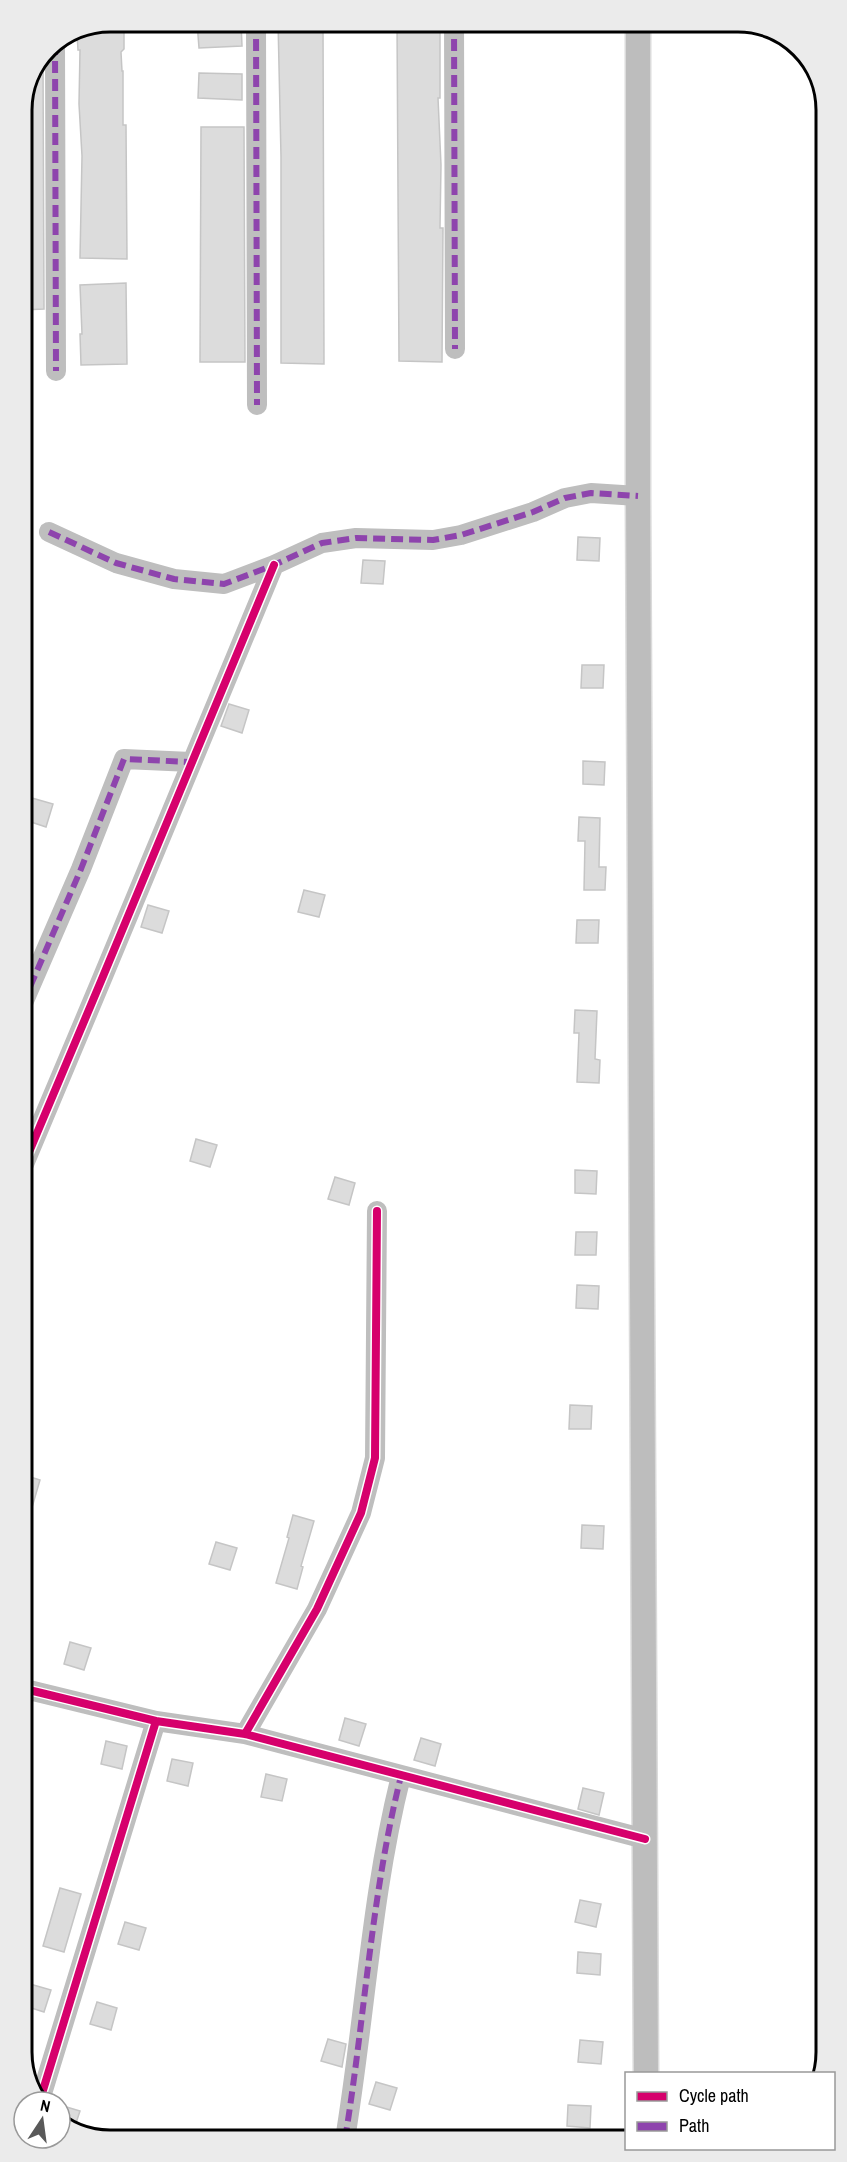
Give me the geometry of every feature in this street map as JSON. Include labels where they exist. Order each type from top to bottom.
[{"type":"main road","points":[[638,32],[638,496],[646,2072]]},
{"type":"street","points":[[256,32],[257,405]]},
{"type":"street","points":[[454,32],[455,349]]},
{"type":"street","points":[[55,54],[56,371]]},
{"type":"street","points":[[49,532],[116,562],[174,579],[224,584],[322,543],[356,538],[433,540],[460,535],[533,512],[565,498],[591,493],[638,496]]},
{"type":"street","points":[[32,1145],[115,951],[274,565]]},
{"type":"street","points":[[32,982],[81,868],[124,759],[191,762]]},
{"type":"street","points":[[245,1734],[317,1609],[361,1513],[375,1458],[377,1211]]},
{"type":"street","points":[[32,1691],[156,1721],[245,1734],[645,1839]]},
{"type":"street","points":[[43,2090],[156,1721]]},
{"type":"street","points":[[346,2130],[388,1826],[401,1776]]},
{"type":"building","points":[[124,32],[124,49],[121,52],[123,125],[126,125],[127,259],[80,258],[82,156],[79,104],[80,50],[78,50],[77,39],[80,37],[95,33]]},
{"type":"building","points":[[198,32],[241,32],[242,46],[199,48]]},
{"type":"building","points":[[278,32],[323,32],[324,364],[281,363]]},
{"type":"building","points":[[397,32],[440,32],[440,98],[438,98],[441,165],[440,228],[443,228],[442,362],[399,361]]},
{"type":"building","points":[[43,70],[44,309],[32,310],[32,105],[34,90]]},
{"type":"building","points":[[199,73],[242,74],[242,100],[198,98]]},
{"type":"building","points":[[201,127],[244,127],[245,362],[200,362]]},
{"type":"building","points":[[126,283],[127,364],[81,365],[80,285]]},
{"type":"building","points":[[578,537],[600,538],[599,561],[577,560]]},
{"type":"building","points":[[363,560],[385,561],[383,584],[361,583]]},
{"type":"building","points":[[582,665],[604,665],[603,688],[581,688]]},
{"type":"building","points":[[229,704],[249,710],[242,733],[221,726]]},
{"type":"building","points":[[583,761],[605,762],[604,785],[583,784]]},
{"type":"building","points":[[32,798],[53,804],[46,827],[32,822]]},
{"type":"building","points":[[579,817],[600,818],[599,867],[606,867],[605,890],[584,890],[585,841],[578,841]]},
{"type":"building","points":[[304,890],[325,895],[319,917],[298,912]]},
{"type":"building","points":[[148,905],[169,911],[162,933],[141,927]]},
{"type":"building","points":[[577,920],[599,920],[598,943],[576,943]]},
{"type":"building","points":[[575,1010],[597,1011],[595,1059],[600,1060],[599,1083],[577,1082],[579,1033],[574,1033]]},
{"type":"building","points":[[196,1139],[217,1145],[210,1167],[190,1161]]},
{"type":"building","points":[[575,1170],[597,1171],[596,1194],[575,1193]]},
{"type":"building","points":[[335,1177],[355,1183],[349,1205],[328,1199]]},
{"type":"building","points":[[576,1232],[597,1232],[596,1255],[575,1255]]},
{"type":"building","points":[[577,1285],[599,1286],[598,1309],[576,1308]]},
{"type":"building","points":[[570,1405],[592,1406],[591,1429],[569,1429]]},
{"type":"building","points":[[32,1478],[40,1480],[32,1507]]},
{"type":"building","points":[[293,1515],[314,1521],[297,1589],[276,1583]]},
{"type":"building","points":[[582,1525],[604,1526],[603,1549],[581,1548]]},
{"type":"building","points":[[216,1542],[237,1548],[230,1570],[209,1564]]},
{"type":"building","points":[[70,1642],[91,1648],[84,1670],[64,1664]]},
{"type":"building","points":[[345,1718],[366,1724],[359,1746],[339,1740]]},
{"type":"building","points":[[421,1738],[441,1744],[435,1766],[414,1760]]},
{"type":"building","points":[[106,1741],[127,1746],[122,1769],[101,1764]]},
{"type":"building","points":[[172,1759],[193,1763],[188,1786],[167,1781]]},
{"type":"building","points":[[266,1774],[287,1779],[282,1801],[261,1797]]},
{"type":"building","points":[[583,1788],[604,1793],[599,1815],[578,1809]]},
{"type":"building","points":[[60,1888],[81,1894],[64,1952],[43,1946]]},
{"type":"building","points":[[580,1900],[601,1904],[596,1927],[575,1922]]},
{"type":"building","points":[[125,1922],[146,1928],[139,1950],[118,1944]]},
{"type":"building","points":[[578,1952],[601,1954],[600,1975],[577,1973]]},
{"type":"building","points":[[32,1985],[51,1990],[44,2012],[32,2008]]},
{"type":"building","points":[[97,2002],[117,2008],[111,2030],[90,2024]]},
{"type":"building","points":[[328,2039],[346,2044],[342,2067],[321,2061]]},
{"type":"building","points":[[580,2040],[603,2042],[601,2064],[578,2062]]},
{"type":"building","points":[[376,2082],[397,2088],[390,2110],[369,2104]]},
{"type":"building","points":[[568,2105],[591,2106],[590,2128],[567,2126]]},
{"type":"building","points":[[72,2109],[80,2111],[76,2122],[72,2120]]},
{"type":"marked path","points":[[256,32],[257,405]]},
{"type":"marked path","points":[[454,32],[455,349]]},
{"type":"marked path","points":[[55,54],[56,371]]},
{"type":"marked path","points":[[49,532],[116,563],[174,579],[224,584],[322,543],[356,538],[433,540],[461,535],[533,512],[565,498],[591,493],[638,496]]},
{"type":"marked path","points":[[32,982],[81,869],[124,759],[191,762]]},
{"type":"marked path","points":[[346,2130],[375,1911],[401,1776]]},
{"type":"cycle path","points":[[32,1145],[274,565]]},
{"type":"cycle path","points":[[245,1734],[317,1609],[361,1513],[375,1458],[377,1211]]},
{"type":"cycle path","points":[[32,1691],[156,1721],[245,1734],[645,1839]]},
{"type":"cycle path","points":[[43,2090],[156,1721]]}]
